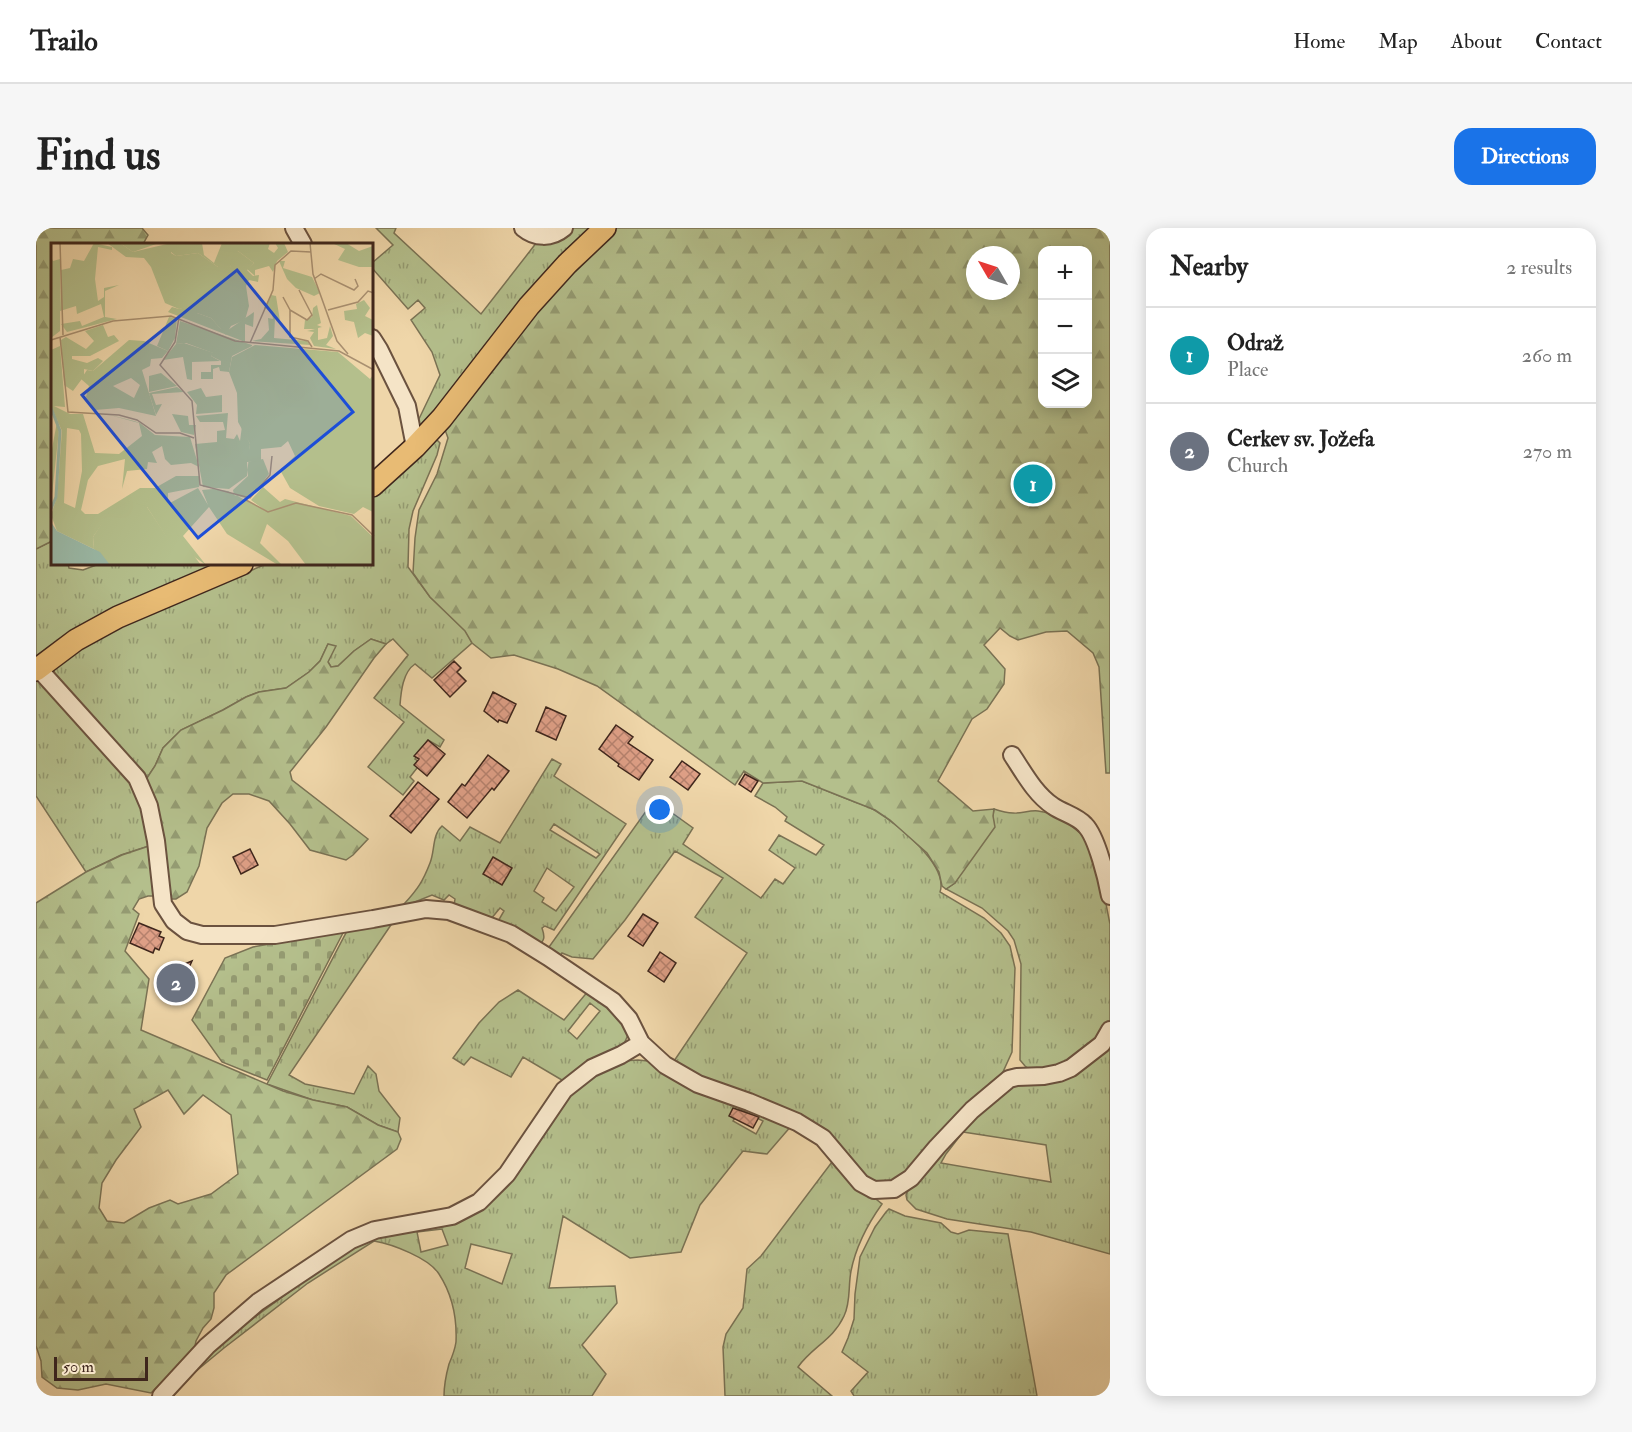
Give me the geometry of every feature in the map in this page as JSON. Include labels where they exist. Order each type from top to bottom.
[{"type":"main road","points":[[374,484],[415,447],[442,418],[529,306],[567,264],[605,228]]},
{"type":"main road","points":[[37,669],[76,640],[118,617],[237,566]]},
{"type":"street","points":[[294,228],[302,243]]},
{"type":"street","points":[[523,228],[535,236],[545,236],[564,228]]},
{"type":"street","points":[[374,342],[407,406],[415,447]]},
{"type":"street","points":[[37,669],[137,778],[149,806],[156,841],[163,904],[174,921],[187,931],[202,935],[275,935],[426,909],[449,911],[511,934],[613,1001],[628,1019],[641,1043],[665,1065],[698,1084],[797,1122],[823,1138],[861,1183],[874,1190],[894,1189],[911,1178],[937,1146],[972,1110],[1009,1079],[1044,1076],[1071,1068],[1107,1037]]},
{"type":"street","points":[[1012,755],[1040,796],[1055,808],[1086,826],[1092,836],[1110,896]]},
{"type":"street","points":[[161,1396],[207,1346],[258,1302],[351,1240],[375,1230],[452,1216],[479,1202],[507,1174],[564,1090],[592,1068],[641,1043]]},
{"type":"green space","points":[[36,228],[142,228],[148,235],[144,243],[51,243],[51,542],[36,549]]},
{"type":"green space","points":[[376,228],[396,228],[394,233],[481,314],[537,242],[573,228],[594,228],[424,426],[417,423],[440,375],[432,352],[411,320],[425,308],[418,300],[408,309],[374,270],[374,261],[393,245]]},
{"type":"green space","points":[[612,228],[1110,228],[1110,773],[1106,773],[1099,667],[1093,653],[1067,631],[1046,632],[1018,640],[1000,628],[984,645],[1005,669],[1004,684],[987,709],[972,719],[938,781],[973,811],[994,809],[995,827],[955,883],[946,889],[942,886],[939,872],[927,853],[890,820],[875,810],[802,781],[763,783],[744,771],[735,785],[597,686],[558,669],[514,655],[491,658],[472,643],[465,631],[430,597],[413,573],[415,538],[419,510],[437,474],[448,438],[444,427],[513,335]]},
{"type":"green space","points":[[434,437],[440,443],[413,511],[409,529],[408,567],[430,597],[466,631],[472,643],[432,678],[415,664],[405,677],[400,705],[444,740],[440,747],[428,740],[415,759],[421,763],[410,777],[414,781],[403,795],[368,767],[404,722],[374,698],[408,655],[393,639],[386,644],[371,639],[338,666],[331,667],[328,662],[328,644],[320,661],[286,688],[259,692],[246,697],[181,730],[163,748],[145,781],[55,676],[53,666],[81,644],[261,566],[374,566],[374,493]]},
{"type":"green space","points":[[51,542],[51,566],[68,566],[83,570],[94,566],[231,566],[36,661],[36,549]]},
{"type":"green space","points":[[371,639],[386,644],[290,772],[292,780],[368,839],[346,860],[310,850],[269,801],[249,794],[233,794],[222,803],[207,828],[199,866],[187,892],[176,899],[170,899],[145,781],[163,748],[181,730],[246,697],[259,692],[286,688],[320,661],[328,644],[336,646],[328,662],[331,667],[338,666]]},
{"type":"green space","points":[[36,680],[40,680],[134,782],[152,845],[121,855],[86,872],[36,796]]},
{"type":"green space","points":[[552,759],[561,764],[554,776],[626,824],[554,930],[545,926],[542,928],[544,938],[538,946],[497,923],[504,911],[500,908],[490,920],[454,905],[455,899],[449,895],[444,900],[432,895],[405,906],[404,904],[425,875],[432,858],[435,838],[442,826],[460,841],[470,827],[500,843]],"holes":[[[554,824],[600,854],[596,858],[550,830]],[[547,868],[574,887],[556,911],[542,902],[544,898],[534,891]]]},
{"type":"green space","points":[[802,781],[870,808],[896,825],[919,846],[937,870],[941,881],[940,892],[984,918],[1001,933],[1010,946],[1015,968],[1012,1052],[1002,1074],[896,1182],[874,1185],[835,1143],[672,1064],[747,953],[695,917],[723,878],[675,851],[625,920],[593,959],[572,957],[562,953],[558,959],[549,951],[549,947],[654,800],[693,828],[683,844],[761,898],[775,879],[783,884],[795,868],[769,850],[779,835],[816,855],[824,845],[785,821],[787,817],[775,807],[755,796],[763,783]]},
{"type":"green space","points":[[994,809],[1011,813],[1045,812],[1060,818],[1074,828],[1089,845],[1106,904],[1110,924],[1110,1021],[1101,1037],[1067,1067],[1032,1071],[1020,1060],[1021,964],[1014,940],[1008,931],[982,908],[946,889],[955,883],[993,816]]},
{"type":"green space","points":[[152,845],[157,896],[139,899],[133,909],[139,914],[125,951],[149,979],[141,1030],[283,1091],[347,1107],[378,1125],[398,1132],[401,1139],[397,1149],[226,1275],[214,1293],[211,1319],[196,1341],[194,1351],[151,1393],[106,1384],[78,1390],[57,1388],[42,1377],[41,1361],[36,1346],[36,903],[86,872],[122,855]],"holes":[[[168,1090],[184,1114],[203,1095],[231,1115],[238,1174],[211,1194],[178,1204],[170,1200],[149,1208],[124,1223],[107,1221],[99,1208],[102,1183],[141,1127],[134,1109]]]},
{"type":"green space","points":[[395,919],[289,1075],[305,1084],[354,1094],[368,1066],[376,1074],[379,1091],[400,1118],[398,1132],[378,1125],[347,1107],[313,1100],[267,1084],[347,931]]},
{"type":"green space","points":[[344,931],[267,1080],[222,1062],[192,1020],[225,958],[253,947]]},
{"type":"green space","points":[[518,990],[564,1020],[589,990],[617,1013],[628,1035],[623,1046],[567,1083],[523,1057],[511,1077],[471,1057],[464,1065],[453,1058],[479,1023],[499,1002]],"holes":[[[590,1003],[600,1011],[577,1039],[568,1031]]]},
{"type":"green space","points":[[1110,1044],[1110,1254],[1031,1232],[947,1219],[916,1209],[907,1200],[908,1190],[944,1144],[1010,1087]],"holes":[[[963,1132],[1046,1145],[1051,1182],[941,1163]]]},
{"type":"green space","points":[[621,1061],[648,1061],[792,1125],[767,1154],[743,1151],[700,1205],[681,1252],[630,1258],[563,1216],[549,1288],[615,1286],[617,1303],[582,1345],[606,1374],[592,1396],[444,1396],[447,1372],[456,1342],[456,1324],[447,1290],[434,1268],[419,1257],[374,1241],[308,1283],[195,1372],[173,1396],[167,1396],[226,1338],[340,1255],[375,1237],[484,1209],[506,1184],[549,1117],[582,1082]],"holes":[[[740,1109],[763,1121],[756,1134],[733,1121]],[[442,1229],[448,1245],[421,1252],[417,1232]],[[471,1244],[512,1254],[502,1284],[465,1268]]]},
{"type":"green space","points":[[835,1158],[851,1179],[882,1204],[859,1244],[851,1271],[848,1305],[844,1316],[834,1331],[798,1367],[832,1396],[725,1396],[723,1347],[726,1334],[743,1308],[747,1269],[761,1256]]},
{"type":"green space","points":[[889,1209],[905,1216],[941,1223],[951,1232],[958,1234],[969,1230],[1008,1234],[1037,1396],[854,1396],[851,1391],[868,1372],[842,1352],[854,1319],[860,1257],[875,1227]]},
{"type":"building","points":[[454,661],[461,668],[457,672],[466,681],[450,697],[434,680]]},
{"type":"building","points":[[493,692],[516,704],[507,723],[499,720],[498,722],[484,711]]},
{"type":"building","points":[[546,707],[566,716],[556,740],[536,731]]},
{"type":"building","points":[[616,725],[633,737],[628,743],[653,760],[639,780],[599,749]]},
{"type":"building","points":[[428,740],[445,754],[427,776],[414,765],[419,759],[414,756]]},
{"type":"building","points":[[488,755],[509,771],[467,818],[448,802],[462,784],[465,786]]},
{"type":"building","points":[[682,761],[700,774],[688,790],[670,777]]},
{"type":"building","points":[[745,774],[758,781],[751,792],[739,784]]},
{"type":"building","points":[[418,782],[439,799],[411,833],[390,816]]},
{"type":"building","points":[[250,849],[258,865],[241,874],[233,857]]},
{"type":"building","points":[[493,857],[512,868],[502,885],[483,874]]},
{"type":"building","points":[[643,914],[658,923],[643,946],[628,936]]},
{"type":"building","points":[[139,923],[161,932],[159,936],[164,938],[159,950],[155,948],[153,953],[130,943]]},
{"type":"building","points":[[660,952],[676,963],[664,982],[648,971]]},
{"type":"building","points":[[192,961],[187,972],[194,991],[168,1001],[158,975]]},
{"type":"building","points":[[733,1108],[759,1117],[753,1128],[729,1116]]},
{"type":"place","name":"Odraž","points":[[1033,484]]},
{"type":"place","name":"Cerkev sv. Jožefa","points":[[176,983]]}]
